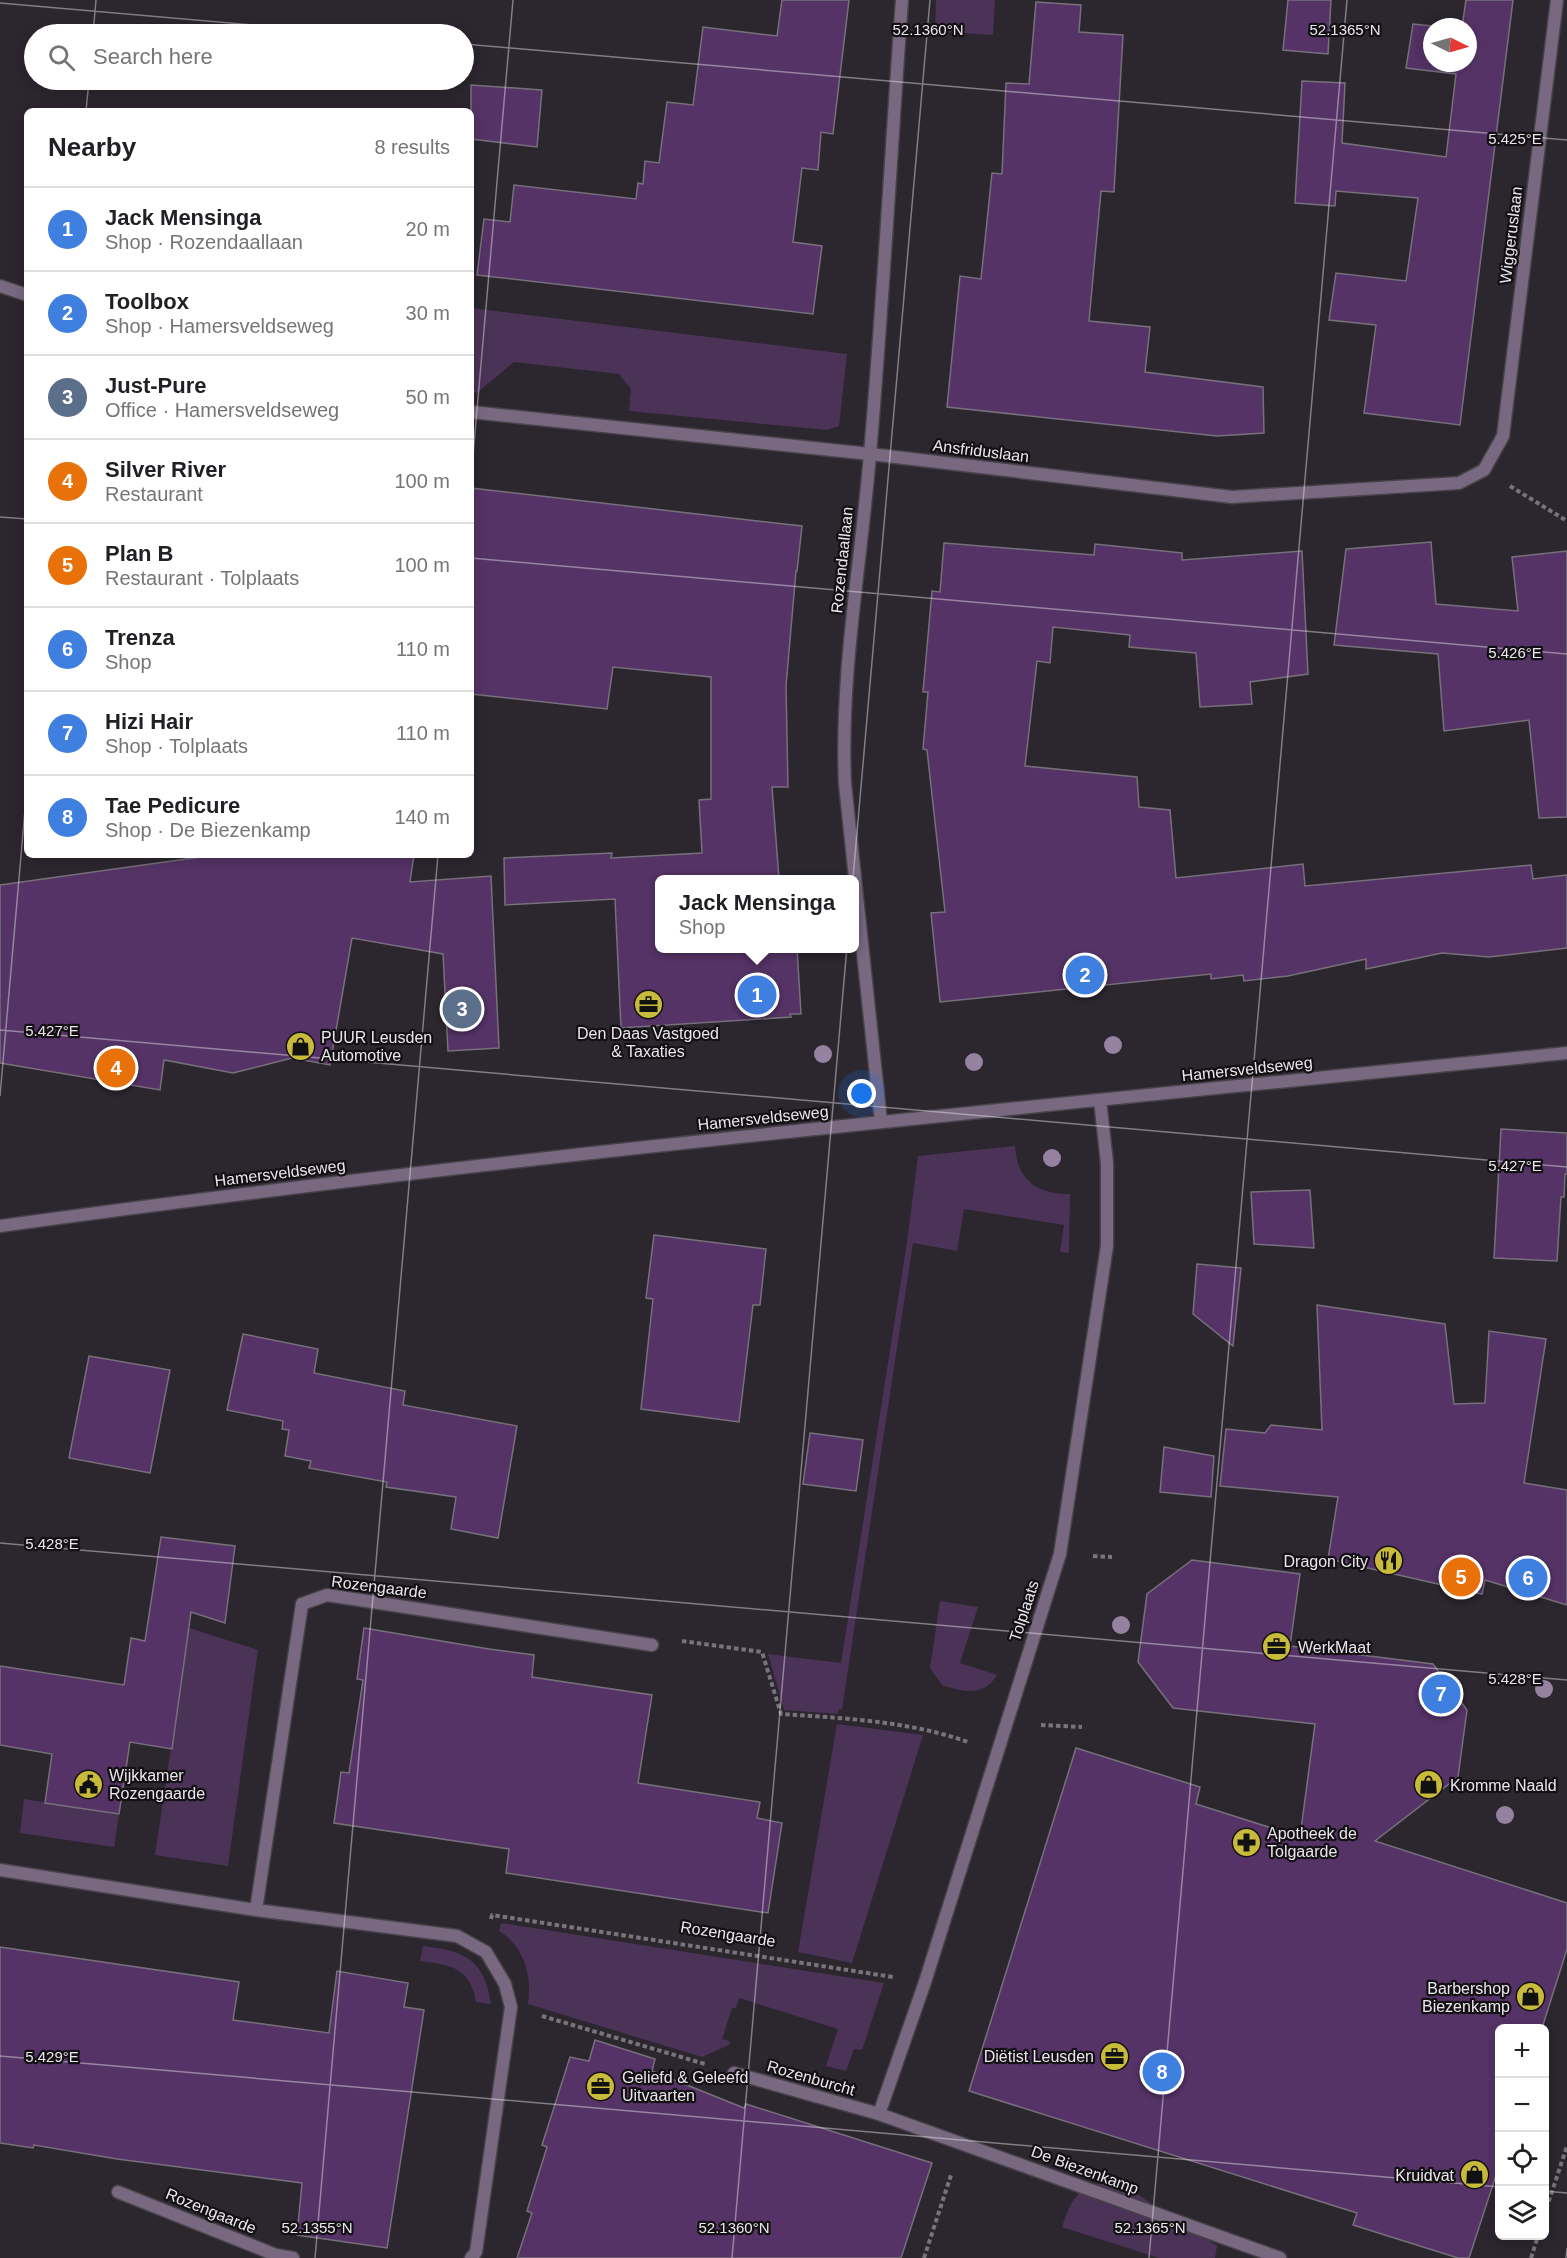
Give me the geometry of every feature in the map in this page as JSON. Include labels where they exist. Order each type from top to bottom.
[{"type":"street","name":"Rozendaallaan","points":[[855,875],[845,784],[843,740],[845,695],[870,454],[902,0]]},
{"type":"street","name":"Wiggeruslaan","points":[[1484,470],[1503,436],[1557,0]]},
{"type":"street","points":[[0,286],[24,294]]},
{"type":"street","name":"Ansfriduslaan","points":[[474,412],[870,454],[1232,497],[1459,483],[1484,470]]},
{"type":"street","name":"Rozendaallaan","points":[[859,915],[881,1122]]},
{"type":"street","name":"Hamersveldseweg","points":[[0,1226],[427,1171],[881,1122],[1567,1053]]},
{"type":"street","name":"Tolplaats","points":[[879,2114],[925,1982],[1060,1554],[1107,1246],[1107,1164],[1100,1100]]},
{"type":"street","name":"Rozengaarde","points":[[256,1910],[302,1604],[327,1594],[652,1645]]},
{"type":"street","points":[[0,1869],[256,1910],[457,1936],[486,1952],[505,1984],[511,2007],[476,2252],[471,2258]]},
{"type":"street","name":"Rozenburcht","points":[[734,2073],[879,2114]]},
{"type":"street","name":"De Biezenkamp","points":[[879,2114],[1280,2258]]},
{"type":"street","name":"Rozengaarde","points":[[118,2192],[276,2254],[293,2258]]},
{"type":"path","points":[[1484,470],[1567,521]]},
{"type":"path","points":[[652,1645],[674,1640],[762,1652],[781,1714],[842,1718],[918,1729],[956,1738],[997,1753]]},
{"type":"path","points":[[1006,1722],[1082,1727]]},
{"type":"path","name":"Rozengaarde","points":[[486,1952],[492,1915],[925,1982]]},
{"type":"path","points":[[511,2007],[734,2073]]},
{"type":"path","points":[[924,2258],[962,2143]]},
{"type":"path","points":[[1549,2203],[1567,2146]]},
{"type":"path","points":[[1531,2258],[1536,2240]]},
{"type":"shaded area","points":[[936,0],[995,0],[993,35],[935,31]]},
{"type":"shaded area","points":[[474,308],[847,354],[839,426],[827,430],[629,411],[631,389],[619,374],[514,362],[477,393],[474,392]]},
{"type":"shaded area","points":[[1015,1146],[1020,1168],[1031,1183],[1048,1192],[1070,1194],[1069,1253],[1060,1252],[1064,1225],[964,1209],[957,1251],[913,1243],[842,1709],[839,1709],[838,1714],[784,1710],[768,1654],[841,1663],[907,1242],[918,1156]]},
{"type":"shaded area","points":[[940,1601],[978,1607],[960,1663],[997,1675],[986,1687],[965,1691],[942,1685],[930,1668]]},
{"type":"shaded area","points":[[189,1628],[258,1650],[228,1866],[155,1855]]},
{"type":"shaded area","points":[[837,1724],[923,1735],[852,1963],[798,1952]]},
{"type":"shaded area","points":[[24,1799],[119,1814],[114,1847],[20,1833]]},
{"type":"shaded area","points":[[501,1923],[884,1983],[862,2050],[854,2049],[846,2071],[826,2066],[838,2029],[739,1998],[736,2008],[732,2008],[722,2039],[730,2041],[729,2045],[702,2057],[528,2004],[529,1983],[525,1963],[515,1945],[499,1931]]},
{"type":"shaded area","points":[[423,1946],[450,1951],[470,1960],[483,1977],[491,2004],[476,2002],[469,1981],[457,1970],[441,1964],[420,1961]]},
{"type":"shaded area","points":[[1104,2183],[1119,2185],[1131,2190],[1217,2246],[1215,2258],[1159,2258],[1062,2227],[1071,2204],[1081,2192]]},
{"type":"building","points":[[782,0],[849,0],[833,134],[821,132],[818,170],[802,168],[793,242],[822,246],[813,314],[477,275],[484,219],[510,222],[514,185],[636,199],[638,183],[643,184],[645,161],[659,163],[667,102],[693,105],[703,27],[777,36]]},
{"type":"building","points":[[1288,0],[1331,0],[1328,54],[1283,50]]},
{"type":"building","points":[[1466,0],[1513,0],[1460,425],[1364,413],[1376,325],[1329,320],[1336,273],[1406,281],[1418,198],[1336,191],[1335,206],[1295,203],[1302,81],[1345,83],[1342,143],[1446,157],[1456,74],[1439,72],[1477,72],[1477,18],[1463,18]]},
{"type":"building","points":[[1036,2],[1081,5],[1079,32],[1123,35],[1114,192],[1101,191],[1089,321],[1150,327],[1145,372],[1263,387],[1264,433],[1217,436],[947,407],[960,276],[981,279],[992,173],[1002,174],[1006,83],[1029,84]]},
{"type":"building","points":[[1413,24],[1423,25],[1423,70],[1406,68]]},
{"type":"building","points":[[474,85],[542,90],[537,147],[474,139],[474,108],[471,108],[471,90],[474,90]]},
{"type":"building","points":[[474,488],[802,526],[786,686],[788,787],[772,787],[779,875],[655,875],[655,953],[797,953],[801,1014],[790,1014],[791,1017],[621,1028],[615,899],[505,905],[504,858],[612,853],[611,858],[702,853],[699,800],[711,799],[711,677],[613,667],[607,709],[474,694]]},
{"type":"building","points":[[1431,542],[1436,604],[1518,611],[1512,557],[1567,551],[1567,817],[1539,818],[1529,720],[1444,731],[1438,654],[1334,645],[1346,549]]},
{"type":"building","points":[[944,543],[1094,555],[1095,544],[1182,553],[1182,560],[1302,551],[1308,674],[1250,682],[1252,704],[1200,707],[1196,653],[1129,647],[1130,635],[1053,627],[1050,663],[1037,661],[1025,766],[1137,777],[1139,807],[1170,810],[1176,878],[1303,864],[1305,886],[1531,865],[1533,879],[1567,875],[1567,948],[1489,957],[1442,953],[1366,969],[1366,959],[1288,976],[1244,981],[1243,975],[1211,979],[1211,974],[940,1002],[931,913],[945,912],[927,750],[923,749],[928,692],[923,692],[932,591],[940,592]]},
{"type":"building","points":[[194,858],[414,858],[410,882],[491,876],[499,1048],[448,1051],[443,954],[352,938],[330,1065],[292,1058],[233,1073],[164,1060],[160,1090],[0,1063],[0,885]]},
{"type":"building","points":[[1501,1129],[1567,1133],[1567,1174],[1565,1174],[1564,1197],[1561,1197],[1557,1261],[1494,1258]]},
{"type":"building","points":[[1310,1190],[1314,1248],[1254,1244],[1251,1192]]},
{"type":"building","points":[[654,1235],[766,1249],[760,1305],[753,1305],[739,1422],[641,1409],[653,1299],[646,1298]]},
{"type":"building","points":[[1197,1264],[1241,1268],[1233,1346],[1193,1314]]},
{"type":"building","points":[[1317,1305],[1445,1324],[1454,1404],[1485,1403],[1489,1331],[1546,1339],[1524,1483],[1567,1490],[1567,1605],[1485,1580],[1482,1594],[1328,1559],[1338,1497],[1220,1486],[1226,1429],[1265,1433],[1271,1425],[1322,1430]]},
{"type":"building","points":[[243,1334],[318,1349],[314,1373],[405,1391],[403,1405],[517,1426],[498,1538],[451,1529],[456,1497],[386,1487],[387,1482],[309,1468],[311,1461],[285,1456],[289,1430],[282,1429],[283,1421],[227,1410]]},
{"type":"building","points":[[89,1356],[170,1370],[150,1473],[69,1458]]},
{"type":"building","points":[[810,1433],[863,1440],[856,1491],[803,1484]]},
{"type":"building","points":[[1164,1447],[1214,1456],[1211,1497],[1160,1492]]},
{"type":"building","points":[[161,1537],[235,1546],[225,1623],[191,1612],[172,1749],[130,1742],[119,1814],[45,1803],[52,1754],[0,1745],[0,1666],[124,1685],[131,1638],[145,1641]]},
{"type":"building","points":[[1192,1560],[1300,1574],[1290,1646],[1433,1664],[1467,1710],[1458,1777],[1375,1841],[1567,1903],[1567,1949],[1543,2024],[1495,2024],[1495,2178],[1469,2258],[1458,2258],[1353,2225],[1357,2213],[969,2091],[1076,1748],[1200,1787],[1196,1804],[1300,1837],[1315,1724],[1173,1708],[1138,1662],[1147,1594]]},
{"type":"building","points":[[364,1628],[534,1655],[532,1677],[652,1695],[638,1783],[760,1802],[757,1818],[782,1823],[768,1913],[506,1873],[509,1849],[334,1823],[341,1772],[349,1773],[363,1680],[357,1679]]},
{"type":"building","points":[[0,1947],[239,1982],[233,2020],[329,2033],[337,1971],[408,1983],[404,2007],[424,2010],[387,2248],[297,2235],[302,2183],[117,2159],[34,2145],[33,2148],[0,2143]]},
{"type":"building","points":[[595,2040],[655,2059],[652,2071],[744,2108],[746,2104],[932,2163],[901,2258],[517,2258],[532,2213],[527,2211],[547,2147],[542,2145],[570,2057],[589,2061]]},
{"type":"place","name":"Toolbox","points":[[1085,975]]},
{"type":"place","name":"Jack Mensinga","points":[[757,995]]},
{"type":"place","name":"Den Daas Vastgoed & Taxaties","points":[[648,1005]]},
{"type":"place","name":"Just-Pure","points":[[462,1009]]},
{"type":"place","name":"PUUR Leusden Automotive","points":[[300,1046]]},
{"type":"place","name":"Silver River","points":[[116,1068]]},
{"type":"place","name":"Dragon City","points":[[1389,1561]]},
{"type":"place","name":"Plan B","points":[[1461,1577]]},
{"type":"place","name":"Trenza","points":[[1528,1578]]},
{"type":"place","name":"WerkMaat","points":[[1277,1647]]},
{"type":"place","name":"Hizi Hair","points":[[1441,1694]]},
{"type":"place","name":"Wijkkamer Rozengaarde","points":[[88,1784]]},
{"type":"place","name":"Kromme Naald","points":[[1429,1785]]},
{"type":"place","name":"Apotheek de Tolgaarde","points":[[1246,1842]]},
{"type":"place","name":"Barbershop Biezenkamp","points":[[1531,1997]]},
{"type":"place","name":"Diëtist Leusden","points":[[1115,2056]]},
{"type":"place","name":"Tae Pedicure","points":[[1162,2072]]},
{"type":"place","name":"Geliefd & Geleefd Uitvaarten","points":[[601,2086]]},
{"type":"place","name":"Kruidvat","points":[[1475,2175]]}]
